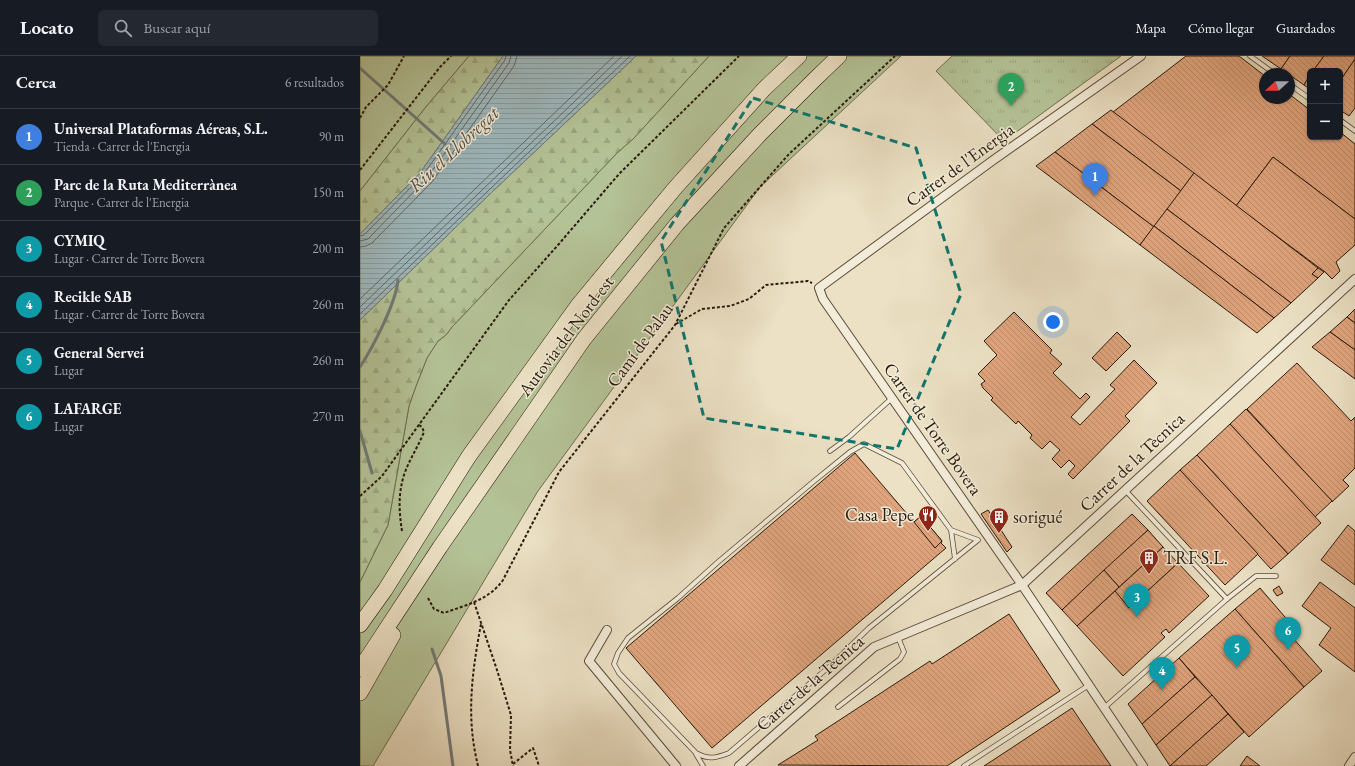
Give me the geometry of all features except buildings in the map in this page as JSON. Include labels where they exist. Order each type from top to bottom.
[{"type":"highway","name":"Autovia del Nord-est","points":[[360,625],[385,590],[469,456],[579,304],[675,188],[764,89],[799,56]]},
{"type":"highway","name":"Autovia del Nord-est","points":[[360,670],[440,547],[584,339],[672,230],[760,134],[839,56]]},
{"type":"highway","points":[[360,693],[440,547]]},
{"type":"street","name":"Carrer de l'Energia","points":[[819,288],[1141,56]]},
{"type":"street","name":"Carrer de la Tècnica","points":[[739,766],[874,646],[1022,585],[1355,279]]},
{"type":"street","name":"Carrer de Torre Bovera","points":[[819,288],[823,299],[1022,585],[1143,766]]},
{"type":"street","points":[[607,630],[589,661],[676,766]]},
{"type":"street","points":[[1349,766],[1355,758]]},
{"type":"lane","points":[[1250,56],[1267,68]]},
{"type":"lane","points":[[1295,88],[1307,97]]},
{"type":"lane","points":[[1343,122],[1355,131]]},
{"type":"lane","points":[[830,451],[849,437],[892,398]]},
{"type":"lane","points":[[703,766],[696,753],[619,673],[614,664],[618,653],[628,638],[678,598],[718,562],[813,482],[850,452],[864,444],[902,463],[950,530],[955,559]]},
{"type":"lane","points":[[1125,490],[1227,599]]},
{"type":"lane","points":[[950,530],[978,540]]},
{"type":"lane","points":[[696,753],[702,756],[715,758],[729,753],[830,666],[869,628],[987,534]]},
{"type":"lane","points":[[1104,708],[1227,599],[1256,576],[1276,576]]},
{"type":"lane","points":[[838,707],[900,659],[904,652],[898,637]]},
{"type":"lane","points":[[964,766],[1089,685]]},
{"type":"path","points":[[360,118],[366,108],[388,85],[404,56]]},
{"type":"path","points":[[360,170],[440,67],[451,56]]},
{"type":"path","points":[[360,496],[382,476],[509,300],[619,174],[739,56]]},
{"type":"path","name":"Camí de Palau","points":[[428,598],[434,609],[444,613],[482,599],[497,588],[559,472],[675,325],[724,228],[789,154],[895,56]]},
{"type":"path","points":[[675,325],[702,309],[730,306],[749,298],[766,285],[808,281],[819,288]]},
{"type":"path","points":[[402,531],[399,503],[401,488],[404,475],[424,432],[419,425]]},
{"type":"path","points":[[474,602],[497,670],[510,715],[510,750],[512,765]]},
{"type":"path","points":[[478,766],[471,715],[473,676],[481,624]]},
{"type":"path","points":[[512,765],[533,748],[539,766]]},
{"type":"highlighted area","points":[[753,98],[916,148],[961,294],[897,449],[704,418],[661,241]]},
{"type":"green space","points":[[360,56],[469,56],[425,108],[360,191]]},
{"type":"green space","points":[[469,56],[503,56],[420,173],[360,234],[360,191],[425,108]]},
{"type":"green space","points":[[636,56],[709,56],[634,138],[617,153],[446,335],[438,341],[427,358],[409,406],[388,525],[360,582],[360,320],[492,192]]},
{"type":"green space","points":[[709,56],[901,56],[760,187],[538,491],[373,766],[360,766],[360,582],[388,525],[409,406],[427,358],[438,341],[446,335],[617,153],[634,138]]},
{"type":"green space","points":[[952,56],[1121,56],[1004,141],[936,71]]},
{"type":"water","name":"Riu el Llobregat","points":[[503,56],[636,56],[492,192],[360,320],[360,234],[420,173]]},
{"type":"waterway","name":"Riu el Llobregat","points":[[360,68],[445,144]]},
{"type":"waterway","points":[[360,367],[389,312],[398,280]]},
{"type":"waterway","points":[[360,431],[372,473]]},
{"type":"waterway","points":[[432,649],[441,676],[453,766]]},
{"type":"place","name":"Parc de la Ruta Mediterrànea","points":[[1011,106]]},
{"type":"place","name":"Universal Plataformas Aéreas, S.L.","points":[[1095,196]]},
{"type":"place","name":"Casa Pepe","points":[[928,532]]},
{"type":"place","name":"sorigué","points":[[999,534]]},
{"type":"place","name":"TRF S.L.","points":[[1149,575]]},
{"type":"place","name":"CYMIQ","points":[[1137,617]]},
{"type":"place","name":"LAFARGE","points":[[1288,650]]},
{"type":"place","name":"General Servei","points":[[1237,668]]},
{"type":"place","name":"Recikle SAB","points":[[1162,690]]}]
